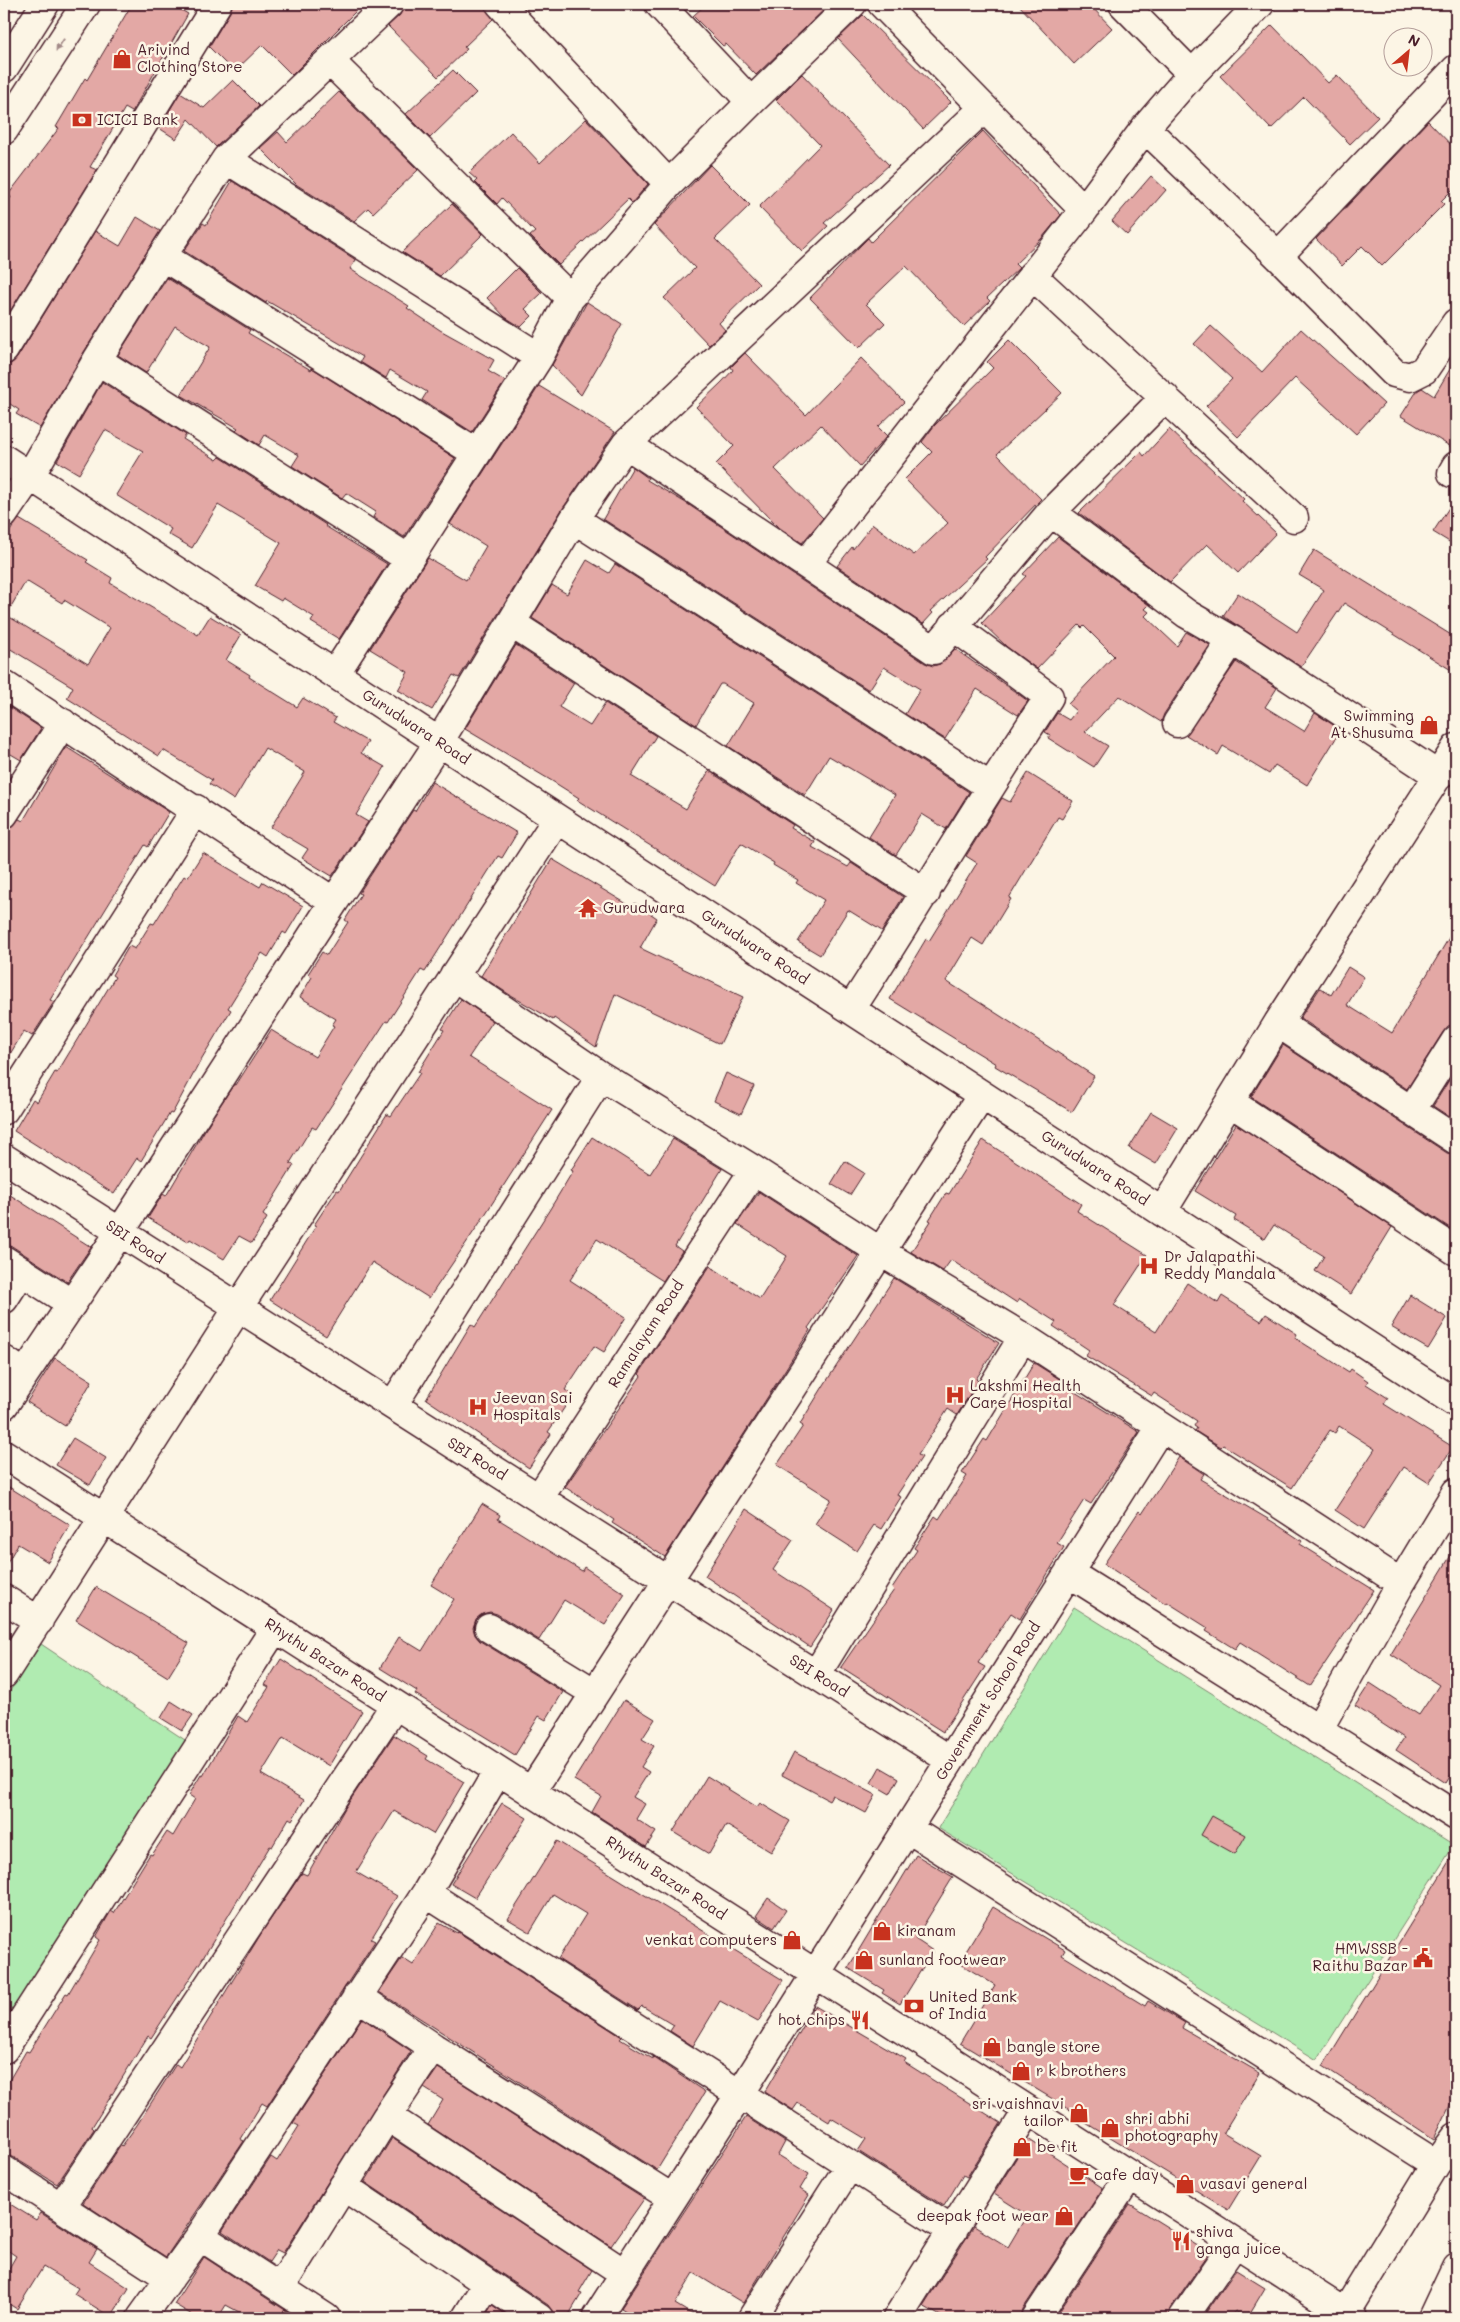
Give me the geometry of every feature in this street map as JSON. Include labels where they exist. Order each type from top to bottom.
[{"type":"street","points":[[4,68],[45,4]]},
{"type":"street","points":[[4,130],[86,4]]},
{"type":"street","points":[[4,350],[217,4]]},
{"type":"street","points":[[4,514],[30,476],[97,360],[162,256],[226,159],[331,62],[389,4]]},
{"type":"street","points":[[500,4],[669,184]]},
{"type":"street","points":[[659,4],[751,102]]},
{"type":"street","points":[[335,674],[539,356],[570,298],[669,184],[852,4]]},
{"type":"street","points":[[882,4],[1084,210]]},
{"type":"street","points":[[1123,4],[1192,74]]},
{"type":"street","points":[[806,564],[1084,210],[1145,128],[1192,74],[1260,4]]},
{"type":"street","points":[[331,62],[570,298]]},
{"type":"street","points":[[1278,256],[1456,69]]},
{"type":"street","points":[[4,1404],[14,1367],[72,1304],[120,1232],[438,742],[574,519],[626,444],[984,108]]},
{"type":"street","points":[[1145,128],[1278,256],[1394,373],[1410,377],[1424,370],[1456,323]]},
{"type":"street","points":[[226,159],[539,356]]},
{"type":"street","points":[[162,256],[476,454]]},
{"type":"street","points":[[1032,275],[1294,518]]},
{"type":"street","points":[[97,360],[409,559]]},
{"type":"street","points":[[626,444],[934,650],[1051,512],[1165,398]]},
{"type":"street","name":"Gurudwara Road","points":[[4,459],[1456,1403]]},
{"type":"street","points":[[1051,512],[1187,614],[1450,763],[1278,1023],[1162,1212]]},
{"type":"street","points":[[574,519],[989,786]]},
{"type":"street","points":[[511,622],[926,893]]},
{"type":"street","points":[[851,1010],[926,893],[989,786],[1049,697],[953,626]]},
{"type":"street","points":[[1177,723],[1232,640]]},
{"type":"street","points":[[4,685],[196,809],[334,902]]},
{"type":"street","points":[[4,814],[63,723]]},
{"type":"street","points":[[4,1110],[196,809]]},
{"type":"street","points":[[4,1674],[105,1519],[238,1308],[557,819]]},
{"type":"street","points":[[454,976],[602,1076],[754,1170],[881,1252],[1023,1337],[1160,1428],[1401,1583]]},
{"type":"street","points":[[1278,1023],[1456,1140]]},
{"type":"street","points":[[1411,1111],[1456,1040]]},
{"type":"street","points":[[393,1405],[602,1076]]},
{"type":"street","points":[[531,1792],[982,1095]]},
{"type":"street","points":[[1230,1102],[1456,1251]]},
{"type":"street","name":"SBI Road","points":[[4,1158],[950,1760]]},
{"type":"street","name":"Ramalayam Road","points":[[538,1498],[754,1170]]},
{"type":"street","points":[[4,1299],[13,1265],[72,1304]]},
{"type":"street","points":[[816,1675],[1023,1337]]},
{"type":"street","name":"Government School Road","points":[[596,2318],[740,2094],[1160,1428]]},
{"type":"street","name":"Rhythu Bazar Road","points":[[4,1454],[1349,2316]]},
{"type":"street","points":[[1318,1730],[1401,1583],[1456,1492]]},
{"type":"street","points":[[1069,1573],[1456,1816]]},
{"type":"street","points":[[4,1599],[39,1621]]},
{"type":"street","points":[[4,2050],[275,1628]]},
{"type":"street","points":[[489,1628],[595,1694]]},
{"type":"street","points":[[61,2207],[395,1705]]},
{"type":"street","points":[[151,2315],[170,2278],[200,2236],[426,1893],[498,1771]]},
{"type":"street","points":[[907,1828],[1436,2164]]},
{"type":"street","points":[[426,1893],[953,2231]]},
{"type":"street","points":[[357,1996],[433,2047],[672,2198]]},
{"type":"street","points":[[280,2288],[387,2116],[433,2047]]},
{"type":"street","points":[[897,2318],[1028,2110]]},
{"type":"street","points":[[387,2116],[624,2273]]},
{"type":"street","points":[[1349,2316],[1436,2164],[1456,2137]]},
{"type":"street","points":[[752,2318],[850,2165]]},
{"type":"street","points":[[4,2170],[170,2278]]},
{"type":"street","points":[[1036,2318],[1130,2175]]},
{"type":"street","points":[[343,2186],[539,2318]]},
{"type":"street","points":[[200,2236],[326,2318]]},
{"type":"street","points":[[1183,2318],[1235,2243]]},
{"type":"street","points":[[1432,2318],[1456,2268]]},
{"type":"street","points":[[466,2318],[488,2284]]},
{"type":"green space","points":[[1074,1607],[1454,1845],[1317,2060],[938,1828]]},
{"type":"green space","points":[[41,1644],[191,1744],[4,2038],[4,1700]]},
{"type":"building","points":[[132,4],[171,4],[188,14],[132,112],[125,108],[90,167],[97,170],[4,321],[4,208],[11,197],[8,195],[59,128],[56,127],[85,78],[87,80]]},
{"type":"building","points":[[233,4],[363,4],[292,75],[262,45],[234,72],[209,47]]},
{"type":"building","points":[[404,4],[483,4],[493,19],[464,47],[467,49],[438,77],[388,26],[400,15]]},
{"type":"building","points":[[706,4],[830,4],[756,75],[726,44],[723,46],[693,16]]},
{"type":"building","points":[[1018,4],[1089,4],[1112,28],[1074,64]]},
{"type":"building","points":[[863,15],[951,102],[923,129],[838,39]]},
{"type":"building","points":[[1272,25],[1328,83],[1337,75],[1378,117],[1350,144],[1304,97],[1271,129],[1220,76]]},
{"type":"building","points":[[453,70],[476,93],[430,138],[406,114]]},
{"type":"building","points":[[802,74],[889,165],[824,223],[828,226],[802,251],[759,207],[820,145],[776,100]]},
{"type":"building","points":[[233,80],[259,106],[216,147],[189,119],[176,139],[159,128],[180,93],[204,108]]},
{"type":"building","points":[[339,92],[418,170],[373,213],[368,208],[354,221],[297,185],[260,148],[278,132],[287,142]]},
{"type":"building","points":[[586,119],[648,184],[632,203],[628,199],[559,265],[530,236],[535,232],[502,198],[497,204],[475,182],[477,180],[469,173],[511,132],[540,163]]},
{"type":"building","points":[[1428,121],[1456,150],[1456,186],[1441,201],[1444,204],[1382,266],[1362,246],[1342,266],[1316,239]]},
{"type":"building","points":[[983,131],[1061,215],[1042,238],[1015,264],[1019,268],[987,298],[990,301],[964,326],[906,266],[866,304],[885,323],[859,348],[810,298],[868,238],[871,242]]},
{"type":"building","points":[[710,165],[750,205],[715,239],[759,284],[719,323],[725,330],[709,345],[664,298],[695,268],[654,225]]},
{"type":"building","points":[[1151,176],[1166,190],[1127,235],[1112,221]]},
{"type":"building","points":[[232,181],[356,260],[350,269],[409,306],[407,308],[440,330],[494,360],[488,371],[505,381],[472,432],[422,400],[427,392],[390,370],[386,378],[360,362],[363,357],[267,301],[266,303],[184,251],[203,223],[206,225]]},
{"type":"building","points":[[452,204],[483,234],[440,276],[402,252]]},
{"type":"building","points":[[137,217],[160,231],[84,352],[40,428],[16,414],[19,410],[4,400],[4,366],[12,363],[17,358],[95,231],[120,246]]},
{"type":"building","points":[[517,268],[542,293],[525,309],[532,316],[521,327],[505,317],[487,298]]},
{"type":"building","points":[[167,278],[250,330],[248,333],[311,370],[312,368],[455,458],[404,537],[373,517],[376,512],[346,493],[342,498],[292,466],[299,455],[265,435],[259,445],[236,430],[238,428],[181,395],[210,347],[175,326],[146,373],[118,355]]},
{"type":"building","points":[[587,302],[622,324],[581,395],[552,365]]},
{"type":"building","points":[[1211,326],[1262,372],[1301,329],[1384,404],[1356,434],[1295,378],[1238,437],[1206,406],[1232,379],[1194,344]]},
{"type":"building","points":[[1009,340],[1062,393],[997,454],[1041,499],[985,557],[987,559],[931,611],[933,613],[923,624],[837,566],[873,524],[914,555],[948,523],[905,479],[932,452],[922,442],[934,426],[993,368],[987,362]]},
{"type":"building","points":[[745,353],[806,415],[861,358],[904,402],[878,427],[887,436],[860,466],[821,425],[775,469],[823,518],[802,543],[777,526],[716,464],[734,446],[696,407],[733,370],[731,367]]},
{"type":"building","points":[[1456,359],[1456,450],[1401,416],[1417,391],[1422,388],[1434,396]]},
{"type":"building","points":[[102,382],[186,435],[183,439],[217,460],[220,457],[387,564],[339,639],[311,622],[314,617],[283,598],[281,601],[255,586],[281,543],[218,505],[192,548],[168,534],[171,529],[116,495],[143,451],[105,430],[79,474],[57,461]]},
{"type":"building","points":[[539,386],[615,432],[561,511],[459,678],[453,675],[432,710],[398,690],[408,672],[370,649],[428,558],[466,580],[486,546],[450,524]]},
{"type":"building","points":[[1169,429],[1244,499],[1242,501],[1276,533],[1238,573],[1207,544],[1170,582],[1079,513],[1141,452],[1144,456]]},
{"type":"building","points":[[633,467],[648,478],[647,480],[686,503],[925,663],[933,666],[940,664],[955,649],[1028,701],[1018,715],[977,689],[945,739],[905,714],[920,689],[884,667],[869,690],[603,519]]},
{"type":"building","points":[[1456,497],[1456,546],[1433,532]]},
{"type":"building","points":[[19,519],[88,560],[86,562],[112,578],[110,583],[198,635],[210,616],[241,635],[226,660],[297,707],[303,698],[336,718],[333,722],[368,742],[361,753],[385,767],[356,815],[368,822],[332,876],[302,858],[308,849],[271,827],[305,772],[265,748],[234,800],[209,784],[212,780],[163,750],[159,756],[67,698],[73,687],[4,645],[4,539]],"holes":[[[26,581],[62,603],[64,600],[110,628],[88,664],[6,615]]]},
{"type":"building","points":[[1058,537],[1149,605],[1145,609],[1149,612],[1145,616],[1177,646],[1186,632],[1210,645],[1164,714],[1161,722],[1119,696],[1085,732],[1108,746],[1094,767],[1048,738],[1050,735],[1045,732],[1057,713],[1069,720],[1076,711],[1068,704],[1114,656],[1084,626],[1082,628],[1079,625],[1037,669],[1007,647],[982,623],[1026,576],[1023,574]]},
{"type":"building","points":[[1314,550],[1456,638],[1456,673],[1344,603],[1301,667],[1223,616],[1238,593],[1297,632],[1324,590],[1299,575]]},
{"type":"building","points":[[587,560],[609,573],[615,564],[969,792],[946,829],[922,814],[896,855],[869,837],[895,795],[829,756],[805,795],[728,746],[754,703],[720,684],[696,725],[532,618],[552,585],[567,594]]},
{"type":"building","points":[[516,645],[574,683],[559,707],[590,726],[605,703],[656,736],[631,776],[686,809],[709,771],[793,825],[791,828],[815,842],[812,847],[848,867],[851,863],[903,897],[882,931],[848,910],[820,955],[798,942],[824,900],[796,883],[798,880],[773,865],[774,863],[741,843],[715,886],[577,800],[579,798],[552,781],[465,729]]},
{"type":"building","points":[[1236,662],[1277,688],[1265,707],[1304,731],[1315,713],[1341,730],[1307,785],[1275,765],[1269,774],[1223,746],[1218,755],[1186,735]]},
{"type":"building","points":[[4,704],[41,728],[21,760],[4,750]]},
{"type":"building","points":[[66,747],[169,812],[148,847],[145,845],[75,959],[50,1000],[54,1002],[32,1036],[24,1031],[4,1064],[4,836],[8,829],[19,819],[23,821]]},
{"type":"building","points":[[1028,773],[1073,801],[1062,819],[1058,817],[983,945],[972,938],[946,981],[1094,1076],[1072,1112],[995,1066],[996,1064],[890,999],[926,939],[929,941],[977,863],[966,856],[1002,798],[1010,802]]},
{"type":"building","points":[[432,782],[517,833],[502,858],[498,856],[425,972],[421,970],[316,1129],[312,1127],[290,1163],[294,1165],[263,1215],[267,1218],[252,1243],[239,1236],[224,1259],[190,1239],[188,1242],[148,1218],[163,1194],[166,1196],[212,1118],[234,1084],[236,1085],[271,1030],[315,1057],[334,1026],[332,1025],[336,1019],[300,997],[312,977],[308,974],[322,952],[327,955],[348,922],[345,920],[361,894],[359,893],[413,810],[415,811]]},
{"type":"building","points":[[203,853],[260,887],[263,882],[303,906],[286,934],[283,932],[268,957],[262,953],[228,1008],[231,1010],[202,1058],[172,1114],[170,1113],[141,1161],[137,1158],[114,1194],[14,1131],[33,1099],[37,1102],[55,1072],[57,1073],[115,977],[112,975],[129,946],[135,949],[151,923],[154,924],[184,876],[187,878]]},
{"type":"building","points":[[552,859],[632,907],[635,903],[657,918],[640,948],[743,997],[720,1044],[615,994],[596,1047],[554,1018],[553,1020],[481,976]]},
{"type":"building","points":[[1456,926],[1456,1024],[1448,1026],[1443,1032],[1407,1089],[1300,1018],[1320,988],[1331,995],[1348,967],[1364,977],[1347,1005],[1392,1033]]},
{"type":"building","points":[[461,999],[493,1021],[469,1057],[552,1110],[429,1298],[372,1262],[326,1336],[270,1300],[316,1226],[314,1225],[337,1190],[339,1191],[387,1114],[391,1116],[420,1073],[418,1072]]},
{"type":"building","points":[[1283,1045],[1447,1153],[1456,1155],[1456,1232],[1251,1097]]},
{"type":"building","points":[[1456,1069],[1456,1121],[1433,1106]]},
{"type":"building","points":[[726,1073],[754,1086],[741,1114],[714,1101]]},
{"type":"building","points":[[1151,1112],[1178,1128],[1156,1164],[1129,1148]]},
{"type":"building","points":[[1236,1124],[1392,1227],[1351,1294],[1315,1271],[1324,1256],[1274,1225],[1265,1239],[1234,1220],[1236,1216],[1195,1191]]},
{"type":"building","points":[[592,1137],[650,1174],[673,1139],[722,1169],[675,1246],[682,1251],[663,1281],[597,1239],[570,1280],[626,1317],[604,1352],[594,1346],[565,1390],[573,1395],[548,1432],[551,1434],[529,1468],[426,1399],[471,1324],[475,1327],[550,1209],[573,1171],[571,1170]]},
{"type":"building","points":[[983,1140],[1081,1204],[1077,1211],[1147,1255],[1114,1305],[1156,1332],[1187,1283],[1218,1303],[1222,1296],[1261,1321],[1266,1314],[1297,1334],[1295,1338],[1349,1372],[1351,1369],[1368,1381],[1366,1384],[1388,1398],[1384,1404],[1453,1447],[1429,1483],[1404,1467],[1364,1529],[1335,1510],[1375,1449],[1339,1426],[1335,1433],[1330,1430],[1292,1488],[1223,1445],[1221,1447],[1195,1431],[1197,1428],[1194,1426],[1197,1421],[1154,1393],[1152,1396],[1086,1356],[1089,1350],[1053,1326],[1056,1322],[1020,1299],[1017,1303],[951,1260],[943,1271],[911,1252],[946,1193],[949,1194]]},
{"type":"building","points":[[845,1161],[864,1173],[850,1195],[831,1184]]},
{"type":"building","points":[[4,1191],[91,1247],[67,1282],[4,1241]]},
{"type":"building","points":[[759,1192],[858,1256],[808,1328],[810,1330],[665,1557],[612,1523],[614,1520],[565,1487],[641,1376],[639,1374],[710,1266],[760,1299],[787,1256],[737,1224]]},
{"type":"building","points":[[894,1278],[999,1343],[976,1379],[978,1381],[957,1415],[948,1409],[918,1455],[922,1457],[897,1495],[901,1497],[881,1529],[874,1525],[857,1551],[815,1524],[831,1499],[777,1465],[803,1426],[800,1424],[824,1385]]},
{"type":"building","points":[[1410,1295],[1447,1318],[1428,1349],[1391,1327]]},
{"type":"building","points":[[55,1358],[92,1381],[65,1426],[27,1402]]},
{"type":"building","points":[[1034,1363],[1061,1380],[1059,1382],[1139,1432],[1091,1504],[1084,1500],[1057,1543],[1064,1547],[1020,1619],[1011,1613],[978,1663],[985,1667],[943,1732],[841,1667],[894,1590],[892,1588],[917,1550],[914,1548],[935,1516],[939,1519],[967,1476],[962,1473],[984,1439],[987,1441]]},
{"type":"building","points":[[73,1438],[106,1458],[90,1485],[56,1465]]},
{"type":"building","points":[[1179,1457],[1204,1474],[1200,1479],[1273,1522],[1302,1541],[1300,1544],[1374,1590],[1310,1686],[1240,1642],[1235,1649],[1206,1631],[1208,1628],[1167,1602],[1166,1604],[1104,1564],[1139,1511],[1142,1514]]},
{"type":"building","points":[[4,1484],[70,1525],[48,1562],[18,1544],[4,1568]]},
{"type":"building","points":[[482,1504],[500,1515],[498,1519],[582,1571],[584,1567],[625,1594],[605,1625],[564,1600],[539,1640],[497,1614],[490,1612],[482,1614],[476,1619],[473,1628],[475,1635],[480,1641],[563,1692],[546,1720],[539,1716],[515,1755],[415,1694],[417,1691],[380,1668],[399,1637],[422,1651],[454,1599],[431,1585]]},
{"type":"building","points":[[746,1509],[793,1540],[773,1570],[834,1610],[810,1647],[705,1576]]},
{"type":"building","points":[[1456,1547],[1456,1767],[1446,1783],[1396,1750],[1404,1738],[1355,1706],[1370,1683],[1419,1715],[1439,1685],[1391,1654]]},
{"type":"building","points":[[96,1587],[189,1643],[168,1677],[76,1620]]},
{"type":"building","points":[[281,1659],[362,1711],[329,1766],[283,1738],[261,1774],[304,1800],[292,1820],[289,1818],[272,1847],[270,1846],[203,1958],[151,2038],[148,2036],[92,2127],[94,2129],[57,2184],[13,2157],[4,2155],[4,2089],[26,2051],[29,2052],[66,1993],[68,1994],[100,1940],[96,1937],[111,1911],[114,1913],[150,1854],[152,1855],[167,1832],[173,1836],[195,1799],[189,1795],[201,1775],[203,1776],[238,1716],[247,1722],[269,1687],[265,1685]]},
{"type":"building","points":[[624,1700],[655,1719],[642,1739],[654,1746],[641,1767],[649,1772],[633,1797],[645,1804],[636,1819],[656,1832],[646,1847],[592,1812],[601,1796],[574,1780]]},
{"type":"building","points":[[171,1701],[193,1715],[182,1731],[161,1718]]},
{"type":"building","points":[[394,1735],[428,1756],[426,1759],[464,1782],[433,1834],[394,1811],[356,1872],[397,1896],[371,1939],[375,1941],[267,2106],[262,2103],[240,2139],[244,2141],[166,2257],[83,2203],[121,2145],[137,2125],[176,2064],[180,2067],[262,1932],[302,1873],[307,1875],[345,1808]]},
{"type":"building","points":[[794,1752],[876,1795],[866,1813],[832,1795],[829,1800],[782,1775]]},
{"type":"building","points":[[880,1767],[899,1778],[890,1794],[871,1783]]},
{"type":"building","points":[[707,1776],[757,1807],[760,1803],[790,1821],[771,1852],[726,1825],[709,1854],[673,1832]]},
{"type":"building","points":[[502,1803],[527,1818],[475,1898],[451,1884]]},
{"type":"building","points":[[1212,1816],[1246,1835],[1235,1854],[1201,1835]]},
{"type":"building","points":[[557,1841],[783,1980],[758,2022],[720,2001],[693,2046],[670,2031],[674,2025],[642,2006],[638,2010],[558,1959],[586,1914],[553,1894],[530,1932],[508,1919]]},
{"type":"building","name":"HMWSSB - Raithu Bazar","points":[[1456,1850],[1456,2093],[1434,2139],[1323,2066]]},
{"type":"building","points":[[916,1855],[953,1877],[915,1939],[933,1951],[900,2004],[882,1993],[884,1990],[848,1968]]},
{"type":"building","points":[[768,1898],[786,1910],[774,1928],[756,1916]]},
{"type":"building","points":[[993,1907],[1065,1950],[1062,1955],[1145,2006],[1148,2001],[1185,2023],[1182,2028],[1260,2073],[1223,2133],[1261,2156],[1228,2210],[1076,2117],[1078,2115],[1056,2101],[960,2043],[995,1985],[959,1963]]},
{"type":"building","points":[[439,1923],[458,1932],[622,2037],[620,2039],[653,2059],[653,2057],[705,2092],[657,2170],[379,1992],[402,1958],[413,1965]]},
{"type":"building","points":[[815,2006],[906,2059],[904,2062],[1001,2123],[967,2177],[963,2175],[944,2206],[858,2151],[866,2139],[831,2118],[829,2122],[798,2103],[793,2110],[765,2092]]},
{"type":"building","points":[[362,2018],[411,2051],[283,2253],[277,2250],[269,2262],[222,2231],[271,2157],[277,2161],[299,2126],[293,2123]]},
{"type":"building","points":[[438,2068],[644,2199],[611,2246],[428,2125],[443,2100],[424,2088]]},
{"type":"building","points":[[746,2117],[785,2142],[778,2155],[809,2174],[800,2189],[809,2195],[743,2303],[694,2273],[675,2304],[698,2318],[637,2318],[621,2308]]},
{"type":"building","points":[[392,2138],[592,2270],[579,2292],[582,2293],[567,2318],[560,2318],[554,2314],[548,2305],[365,2182]]},
{"type":"building","points":[[1028,2139],[1103,2188],[1023,2309],[1021,2318],[944,2318],[923,2306],[974,2226],[1008,2247],[1027,2215],[994,2194]]},
{"type":"building","points":[[4,2188],[10,2193],[5,2201],[36,2220],[41,2213],[97,2249],[89,2262],[129,2288],[111,2317],[74,2294],[78,2288],[43,2267],[17,2309],[4,2301],[4,2277],[16,2256],[4,2248]]},
{"type":"building","points":[[1130,2204],[1209,2253],[1170,2309],[1168,2318],[1055,2318]]},
{"type":"building","points":[[204,2257],[298,2318],[250,2318],[226,2305],[218,2318],[197,2318],[174,2304]]},
{"type":"building","points":[[1236,2270],[1265,2288],[1247,2318],[1235,2311],[1230,2318],[1202,2318]]},
{"type":"building","points":[[492,2305],[511,2318],[484,2318]]},
{"type":"place","name":"Arivind Clothing Store","points":[[122,59]]},
{"type":"place","name":"ICICI Bank","points":[[82,120]]},
{"type":"place","name":"Swimming At Shusuma","points":[[1429,725]]},
{"type":"place","name":"Gurudwara","points":[[588,908]]},
{"type":"place","name":"Dr Jalapathi Reddy Mandala","points":[[1149,1266]]},
{"type":"place","name":"Lakshmi Health Care Hospital","points":[[955,1395]]},
{"type":"place","name":"Jeevan Sai Hospitals","points":[[478,1407]]},
{"type":"place","name":"kiranam","points":[[882,1931]]},
{"type":"place","name":"venkat computers","points":[[792,1940]]},
{"type":"place","name":"HMWSSB - Raithu Bazar","points":[[1423,1958]]},
{"type":"place","name":"sunland footwear","points":[[864,1960]]},
{"type":"place","name":"United Bank of India","points":[[914,2006]]},
{"type":"place","name":"hot chips","points":[[860,2020]]},
{"type":"place","name":"bangle store","points":[[992,2047]]},
{"type":"place","name":"r k brothers","points":[[1021,2071]]},
{"type":"place","name":"sri vaishnavi tailor","points":[[1079,2113]]},
{"type":"place","name":"shri abhi photography","points":[[1110,2128]]},
{"type":"place","name":"be fit","points":[[1022,2147]]},
{"type":"place","name":"cafe day","points":[[1079,2175]]},
{"type":"place","name":"vasavi general","points":[[1185,2184]]},
{"type":"place","name":"deepak foot wear","points":[[1064,2216]]},
{"type":"place","name":"shiva ganga juice","points":[[1181,2241]]}]
